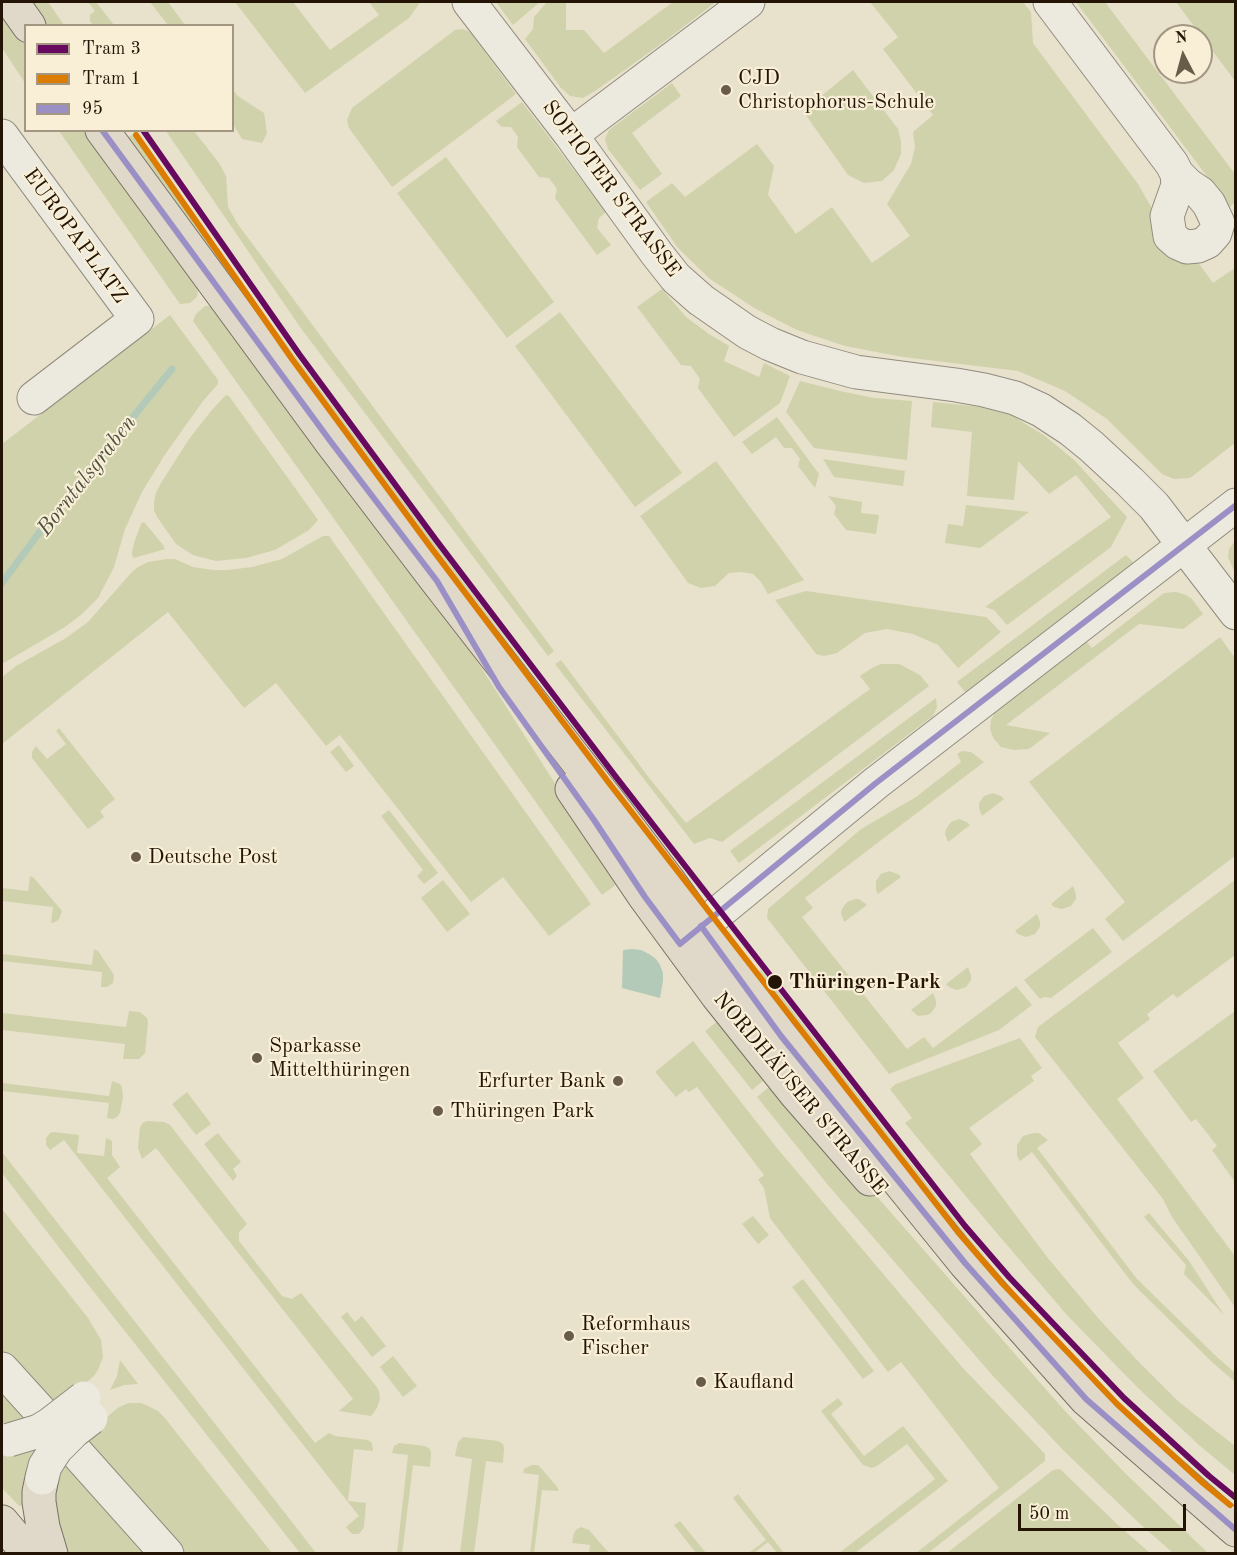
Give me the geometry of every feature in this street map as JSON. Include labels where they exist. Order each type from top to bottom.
[{"type":"main road","points":[[12,2],[28,24]]},
{"type":"main road","name":"NORDHÄUSER STRASSE","points":[[103,132],[324,433],[437,581],[499,687],[594,820],[645,897],[690,935],[781,1036],[972,1271],[1086,1399],[1236,1530]]},
{"type":"main road","name":"NORDHÄUSER STRASSE","points":[[690,935],[717,995],[796,1094],[1016,1346],[1076,1411],[1229,1554]]},
{"type":"main road","points":[[42,1478],[39,1502],[51,1554]]},
{"type":"main road","points":[[2,1522],[29,1554]]},
{"type":"street","name":"SOFIOTER STRASSE","points":[[469,2],[571,135],[676,278],[701,300],[725,318],[770,344],[802,357],[856,372],[984,390],[1015,398],[1041,410],[1070,429],[1154,506],[1182,546],[1236,613]]},
{"type":"street","points":[[571,135],[748,2]]},
{"type":"street","points":[[1050,2],[1172,164],[1177,174]]},
{"type":"street","name":"EUROPAPLATZ","points":[[2,136],[137,319],[34,398]]},
{"type":"street","points":[[690,935],[876,783],[1236,505]]},
{"type":"street","points":[[2,1369],[40,1412]]},
{"type":"street","points":[[5,1441],[39,1431],[90,1405],[45,1466],[42,1478]]},
{"type":"street","points":[[75,1451],[167,1554]]},
{"type":"shaded area","points":[[30,2],[48,2],[63,24],[45,24]]},
{"type":"shaded area","points":[[88,2],[96,2],[113,24],[92,24],[90,15],[95,11]]},
{"type":"shaded area","points":[[150,2],[168,2],[184,24],[167,24]]},
{"type":"shaded area","points":[[235,2],[293,2],[330,50],[379,15],[369,2],[418,2],[419,4],[409,18],[305,93]]},
{"type":"shaded area","points":[[496,2],[540,2],[513,25]]},
{"type":"shaded area","points":[[673,2],[716,2],[657,47],[583,98],[570,96],[561,88],[525,39],[533,29],[534,17],[546,3],[566,3],[566,30],[584,30],[604,53]]},
{"type":"shaded area","points":[[870,2],[1023,2],[1031,12],[1033,43],[1138,184],[1154,212],[1195,258],[1213,283],[1235,268],[1235,443],[1190,478],[1174,479],[1162,474],[1107,419],[1065,391],[1018,371],[903,357],[845,346],[797,330],[756,309],[710,279],[678,248],[646,202],[672,183],[685,197],[757,144],[774,166],[768,195],[796,234],[832,207],[872,263],[910,236],[887,204],[911,164],[915,147],[913,132],[933,115],[883,49],[898,37]]},
{"type":"shaded area","points":[[1076,2],[1105,2],[1153,66],[1153,84],[1167,84],[1235,174],[1235,202],[1230,207]]},
{"type":"shaded area","points":[[1176,2],[1235,2],[1235,81],[1213,52],[1213,24],[1192,24]]},
{"type":"shaded area","points":[[2,4],[24,37],[24,81],[2,48]]},
{"type":"shaded area","points":[[463,29],[470,32],[516,94],[392,187],[349,128],[347,120],[352,108],[455,30]]},
{"type":"shaded area","points":[[853,70],[898,129],[901,154],[894,170],[882,181],[864,183],[848,175],[803,111]]},
{"type":"shaded area","points":[[672,83],[681,96],[632,133],[662,174],[640,190],[608,149],[605,139],[609,130]]},
{"type":"shaded area","points":[[234,91],[264,113],[267,133],[262,143],[242,139],[234,126]]},
{"type":"shaded area","points":[[522,102],[606,212],[599,218],[597,228],[611,245],[597,255],[555,198],[557,189],[549,178],[539,177],[517,147],[518,137],[511,127],[502,127],[496,121]]},
{"type":"shaded area","points":[[60,132],[90,132],[197,283],[197,297],[190,303],[180,304]]},
{"type":"shaded area","points":[[137,132],[267,318],[529,670],[521,676],[125,139]]},
{"type":"shaded area","points":[[167,132],[195,132],[219,163],[226,176],[228,207],[237,223],[554,651],[548,656],[300,327]]},
{"type":"shaded area","points":[[446,157],[554,302],[507,338],[397,193]]},
{"type":"shaded area","points":[[662,289],[686,317],[729,346],[724,361],[759,377],[764,363],[790,376],[780,403],[734,437],[698,388],[700,379],[691,366],[681,365],[637,307]]},
{"type":"shaded area","points":[[205,306],[213,306],[450,621],[479,664],[584,829],[621,881],[602,895],[193,321],[196,314]]},
{"type":"shaded area","points":[[560,312],[682,473],[635,507],[515,346]]},
{"type":"shaded area","points":[[170,315],[218,380],[218,384],[203,401],[164,456],[142,492],[125,529],[114,567],[98,598],[65,627],[2,664],[2,444]]},
{"type":"shaded area","points":[[800,381],[874,398],[912,401],[907,460],[814,448],[786,412]]},
{"type":"shaded area","points":[[226,395],[229,396],[318,520],[309,530],[275,550],[246,558],[216,561],[193,555],[176,544],[157,517],[154,502],[161,483],[189,439]]},
{"type":"shaded area","points":[[933,402],[980,407],[1011,415],[1045,436],[1074,460],[1127,517],[1111,547],[1007,625],[994,610],[985,607],[1111,517],[1076,475],[1049,494],[1018,461],[1014,500],[967,496],[972,432],[931,427]]},
{"type":"shaded area","points":[[777,417],[819,474],[815,488],[798,466],[800,459],[792,448],[784,448],[776,437],[752,454],[742,442]]},
{"type":"shaded area","points":[[823,459],[905,471],[903,486],[834,477]]},
{"type":"shaded area","points":[[716,461],[804,580],[768,594],[753,574],[741,572],[729,573],[715,586],[701,588],[688,583],[640,516]]},
{"type":"shaded area","points":[[828,496],[862,502],[861,513],[879,515],[876,534],[846,530],[834,514],[836,506]]},
{"type":"shaded area","points":[[966,505],[1029,512],[980,548],[945,543],[948,524],[963,526]]},
{"type":"shaded area","points":[[144,522],[165,549],[134,558],[132,552],[134,543],[141,524]]},
{"type":"shaded area","points":[[323,536],[329,536],[591,904],[549,936],[503,877],[471,902],[340,735],[326,746],[276,683],[244,708],[168,612],[2,744],[2,677],[88,622],[138,567],[148,562],[175,559],[193,567],[213,570],[252,567],[282,559]]},
{"type":"shaded area","points":[[1235,541],[1235,573],[1228,557],[1229,549]]},
{"type":"shaded area","points":[[1126,555],[1135,564],[966,693],[957,682]]},
{"type":"shaded area","points":[[806,591],[986,617],[1001,632],[958,668],[938,645],[913,634],[887,629],[865,633],[837,653],[824,656],[816,654],[775,600]]},
{"type":"shaded area","points":[[1176,592],[1192,599],[1203,614],[1183,629],[1139,624],[1006,725],[1050,733],[1029,749],[1014,750],[1001,747],[994,739],[990,730],[995,712],[1085,640],[1092,648],[1164,593]]},
{"type":"shaded area","points":[[1220,637],[1235,658],[1235,856],[1123,941],[1105,919],[1125,902],[1029,782]]},
{"type":"shaded area","points":[[561,660],[686,823],[870,689],[860,676],[872,668],[881,664],[899,664],[920,675],[929,686],[722,842],[710,838],[694,844],[555,664]]},
{"type":"shaded area","points":[[936,698],[937,707],[933,716],[739,863],[730,851]]},
{"type":"shaded area","points":[[59,728],[115,799],[100,811],[104,817],[88,829],[32,758],[32,752],[36,746],[47,759],[66,744],[56,731]]},
{"type":"shaded area","points":[[339,745],[354,766],[346,772],[330,752]]},
{"type":"shaded area","points":[[962,751],[971,752],[984,762],[805,898],[813,908],[802,917],[907,1049],[924,1037],[933,1048],[1016,986],[1032,1005],[999,1030],[889,1074],[767,918],[768,909],[861,829],[916,797],[961,762],[957,754]]},
{"type":"shaded area","points":[[993,793],[1004,799],[982,816],[979,803],[984,796]]},
{"type":"shaded area","points":[[389,810],[438,873],[424,884],[417,876],[423,870],[381,816]]},
{"type":"shaded area","points":[[959,819],[970,825],[948,842],[946,829],[951,822]]},
{"type":"shaded area","points":[[889,871],[901,877],[878,894],[876,881],[881,874]]},
{"type":"shaded area","points":[[30,876],[62,911],[55,922],[51,923],[53,907],[2,901],[2,888],[28,891]]},
{"type":"shaded area","points":[[443,880],[470,914],[447,932],[421,898]]},
{"type":"shaded area","points":[[1235,880],[1235,955],[1177,998],[1173,994],[1147,1014],[1150,1019],[1118,1043],[1144,1078],[1117,1099],[1235,1256],[1235,1307],[1172,1217],[1163,1199],[1035,1037],[1038,1027]]},
{"type":"shaded area","points":[[1073,886],[1076,899],[1071,906],[1062,909],[1051,904]]},
{"type":"shaded area","points":[[855,899],[867,905],[844,922],[842,909],[847,902]]},
{"type":"shaded area","points":[[1037,914],[1040,927],[1035,934],[1026,937],[1015,931]]},
{"type":"shaded area","points":[[1093,928],[1112,952],[1051,998],[1040,999],[1024,980]]},
{"type":"shaded area","points":[[94,949],[98,951],[114,975],[113,983],[107,987],[101,987],[102,972],[2,961],[2,954],[92,965]]},
{"type":"shaded area","points":[[632,949],[649,954],[660,965],[663,981],[660,998],[622,988],[623,950]]},
{"type":"shaded area","points":[[968,967],[971,980],[966,987],[957,990],[946,984]]},
{"type":"shaded area","points":[[761,970],[964,1232],[1021,1300],[1130,1413],[1235,1505],[1235,1519],[1085,1383],[750,977]]},
{"type":"shaded area","points":[[933,993],[936,1006],[931,1013],[918,1016],[911,1010]]},
{"type":"shaded area","points":[[129,1011],[140,1012],[147,1018],[145,1053],[139,1059],[123,1059],[125,1044],[2,1030],[2,1013],[126,1027]]},
{"type":"shaded area","points":[[1235,1011],[1235,1182],[1212,1150],[1217,1146],[1196,1119],[1191,1122],[1153,1071]]},
{"type":"shaded area","points":[[724,1016],[761,1062],[753,1068],[763,1081],[752,1090],[705,1031]]},
{"type":"shaded area","points":[[1020,1038],[1042,1068],[1031,1076],[1034,1081],[969,1128],[982,1144],[970,1154],[1047,1257],[1098,1318],[1179,1402],[1235,1446],[1235,1475],[1137,1387],[1066,1314],[905,1123],[912,1118],[890,1089],[896,1084]]},
{"type":"shaded area","points":[[693,1041],[777,1148],[962,1367],[1045,1454],[1045,1461],[928,1553],[916,1553],[999,1488],[901,1362],[888,1372],[770,1218],[764,1188],[758,1180],[764,1175],[697,1087],[689,1092],[686,1089],[676,1097],[655,1072]]},
{"type":"shaded area","points":[[112,1081],[120,1084],[123,1097],[120,1113],[113,1119],[107,1118],[109,1103],[2,1091],[2,1083],[109,1096]]},
{"type":"shaded area","points":[[769,1087],[779,1100],[787,1094],[1064,1410],[1208,1553],[1173,1553],[1064,1451],[993,1376],[828,1185],[757,1097]]},
{"type":"shaded area","points":[[187,1092],[211,1124],[196,1135],[172,1104]]},
{"type":"shaded area","points":[[147,1121],[164,1122],[170,1125],[247,1224],[239,1232],[239,1241],[282,1296],[292,1299],[301,1293],[376,1386],[380,1399],[371,1416],[339,1411],[353,1399],[156,1148],[142,1159],[138,1148],[140,1127]]},
{"type":"shaded area","points":[[54,1132],[79,1135],[77,1153],[104,1156],[106,1138],[112,1141],[112,1155],[120,1167],[107,1178],[315,1443],[329,1433],[335,1436],[368,1440],[372,1443],[373,1451],[354,1449],[348,1501],[366,1503],[364,1527],[360,1533],[352,1534],[346,1527],[359,1516],[64,1140],[50,1150],[46,1145],[46,1138]]},
{"type":"shaded area","points":[[218,1133],[241,1162],[233,1169],[237,1176],[233,1181],[204,1144]]},
{"type":"shaded area","points":[[1039,1133],[1048,1140],[1037,1148],[1137,1279],[1235,1373],[1235,1382],[1133,1284],[1032,1152],[1020,1161],[1017,1156],[1017,1145],[1023,1136]]},
{"type":"shaded area","points":[[2,1152],[316,1553],[300,1553],[64,1254],[2,1173]]},
{"type":"shaded area","points":[[2,1209],[88,1318],[101,1340],[103,1357],[94,1376],[77,1390],[50,1406],[2,1351]]},
{"type":"shaded area","points":[[1149,1213],[1189,1261],[1224,1315],[1184,1274],[1186,1265],[1144,1217]]},
{"type":"shaded area","points":[[753,1216],[769,1235],[758,1244],[742,1224]]},
{"type":"shaded area","points":[[803,1279],[874,1371],[863,1379],[792,1287]]},
{"type":"shaded area","points":[[347,1312],[355,1322],[362,1316],[386,1346],[372,1357],[341,1317]]},
{"type":"shaded area","points":[[393,1356],[417,1386],[403,1397],[380,1367]]},
{"type":"shaded area","points":[[120,1360],[138,1384],[124,1385],[110,1390],[117,1376]]},
{"type":"shaded area","points":[[2,1388],[29,1419],[2,1425]]},
{"type":"shaded area","points":[[838,1398],[843,1404],[831,1414],[864,1456],[903,1426],[948,1481],[855,1553],[839,1553],[935,1479],[907,1444],[877,1466],[872,1468],[863,1465],[821,1411]]},
{"type":"shaded area","points":[[129,1403],[146,1405],[164,1417],[272,1553],[184,1553],[82,1442],[103,1420],[119,1407]]},
{"type":"shaded area","points":[[463,1437],[498,1441],[503,1444],[504,1448],[503,1463],[486,1461],[474,1553],[460,1553],[472,1459],[455,1456],[458,1442]]},
{"type":"shaded area","points":[[399,1443],[425,1446],[430,1449],[431,1453],[430,1467],[413,1465],[402,1554],[397,1553],[408,1455],[392,1453],[394,1446]]},
{"type":"shaded area","points":[[33,1447],[39,1453],[26,1505],[19,1506],[2,1488],[2,1453]]},
{"type":"shaded area","points":[[66,1461],[151,1553],[63,1553],[58,1545],[55,1490],[59,1472]]},
{"type":"shaded area","points":[[538,1465],[541,1468],[558,1491],[542,1490],[534,1553],[530,1554],[539,1475],[523,1473],[524,1469]]},
{"type":"shaded area","points":[[1060,1469],[1150,1553],[947,1553],[1053,1470]]},
{"type":"shaded area","points":[[738,1494],[784,1553],[777,1553],[768,1542],[754,1553],[749,1553],[766,1540],[733,1498]]},
{"type":"shaded area","points":[[680,1521],[706,1553],[696,1553],[674,1525]]},
{"type":"shaded area","points":[[581,1527],[589,1530],[609,1553],[589,1553],[590,1545],[572,1543],[574,1533]]},
{"type":"waterway","name":"Borntalsgraben","points":[[2,583],[39,533],[172,369]]},
{"type":"tram line","name":"3","points":[[144,132],[299,354],[436,540],[616,777],[965,1226],[1009,1277],[1124,1398],[1236,1498]]},
{"type":"tram line","name":"1","points":[[136,135],[292,359],[429,545],[609,783],[958,1232],[1002,1283],[1117,1404],[1230,1505]]},
{"type":"transit line","name":"95","points":[[103,132],[331,442],[437,581],[499,687],[680,944],[876,783],[1236,505]]},
{"type":"transit line","name":"95","points":[[701,926],[781,1036],[965,1263],[1086,1399],[1236,1530]]},
{"type":"place","name":"CJD Christophorus-Schule","points":[[726,90]]},
{"type":"place","name":"Deutsche Post","points":[[136,857]]},
{"type":"place","name":"Thüringen-Park","points":[[775,982]]},
{"type":"place","name":"Sparkasse Mittelthüringen","points":[[257,1058]]},
{"type":"place","name":"Erfurter Bank","points":[[618,1081]]},
{"type":"place","name":"Thüringen Park","points":[[438,1111]]},
{"type":"place","name":"Reformhaus Fischer","points":[[569,1336]]},
{"type":"place","name":"Kaufland","points":[[701,1382]]}]
